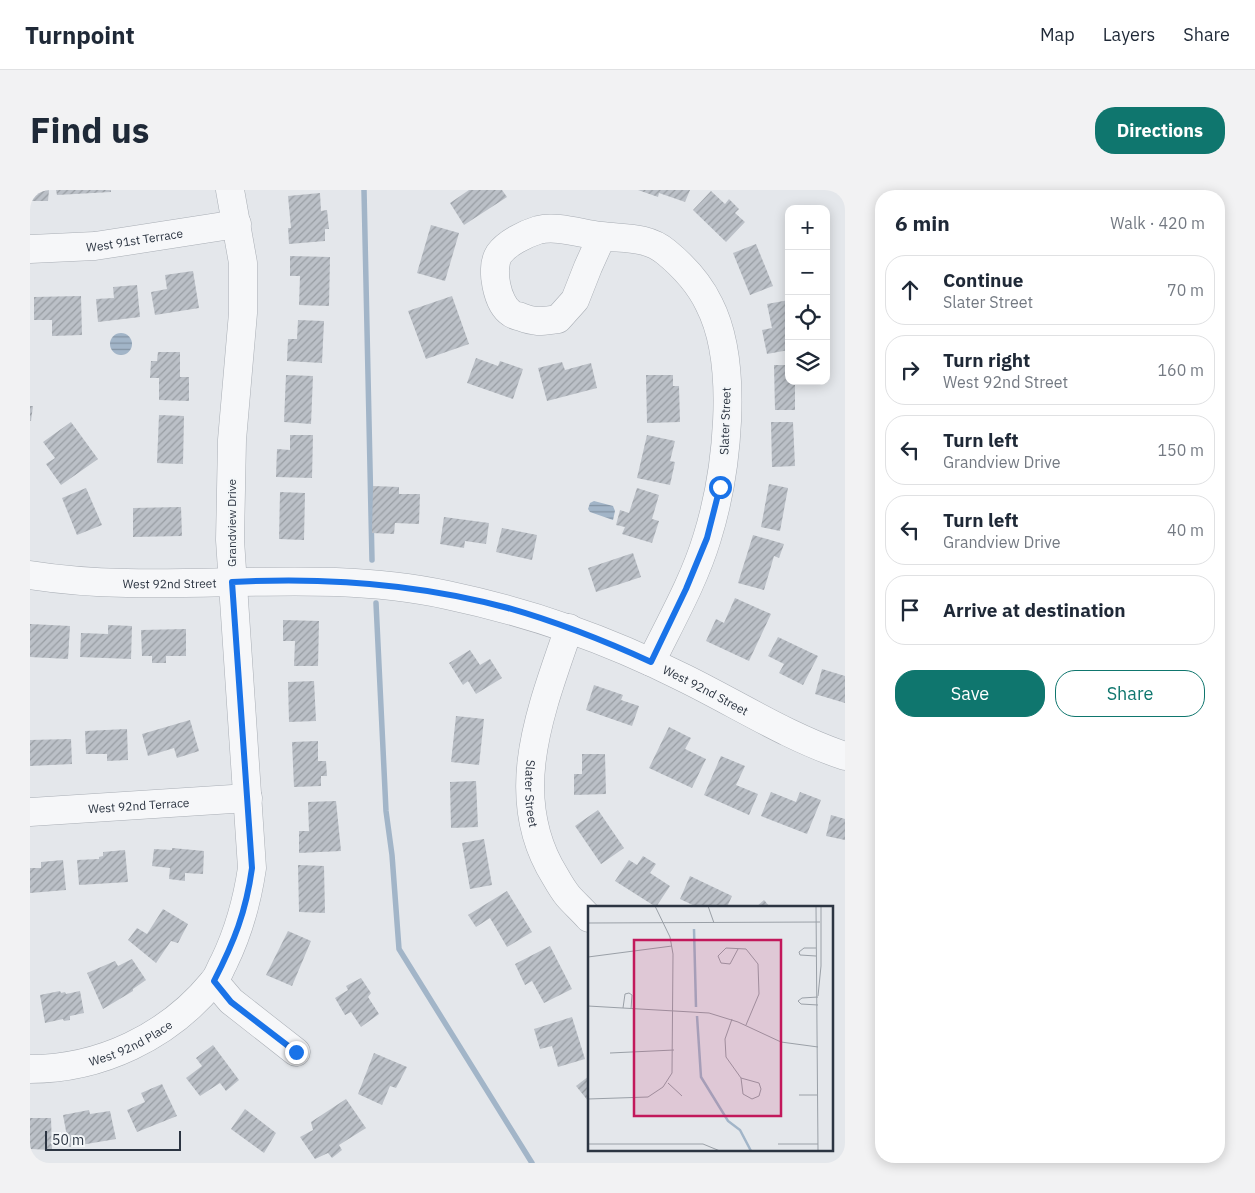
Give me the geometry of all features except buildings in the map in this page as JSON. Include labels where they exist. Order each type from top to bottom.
[{"type":"street","name":"Grandview Drive","points":[[214,981],[240,926],[252,868],[232,582],[230,504],[232,449],[243,313],[243,263],[230,190]]},
{"type":"street","name":"West 91st Terrace","points":[[30,249],[95,246],[237,224]]},
{"type":"street","name":"Slater Street","points":[[602,236],[649,241],[664,250],[684,268],[697,283],[717,321],[724,358],[726,432],[720,487],[707,538],[686,589],[651,662]]},
{"type":"street","name":"West 92nd Street","points":[[30,575],[124,584],[312,581],[379,585],[444,594],[508,608],[607,642],[651,662],[774,726],[845,756]]},
{"type":"street","name":"Slater Street","points":[[569,628],[536,730],[530,782],[530,804],[536,836],[547,862],[567,895],[588,917]]},
{"type":"street","name":"West 92nd Terrace","points":[[30,812],[248,798]]},
{"type":"street","points":[[214,981],[231,1002],[296,1052]]},
{"type":"street","name":"West 92nd Place","points":[[30,1069],[71,1067],[109,1057],[140,1042],[169,1024],[214,981]]},
{"type":"water","points":[[121,333],[129,336],[132,344],[129,352],[121,355],[113,352],[110,344],[113,336]]},
{"type":"water","points":[[594,501],[613,506],[615,511],[613,520],[590,512],[588,509],[590,503]]},
{"type":"waterway","points":[[364,190],[372,560]]},
{"type":"waterway","points":[[376,603],[386,811],[392,855],[399,949],[532,1163]]},
{"type":"route","points":[[296,1052],[231,1002],[214,981],[240,926],[252,868],[232,582],[265,580],[312,581],[379,585],[444,594],[508,608],[569,628],[607,642],[651,662],[686,589],[707,538],[720,487]]}]
